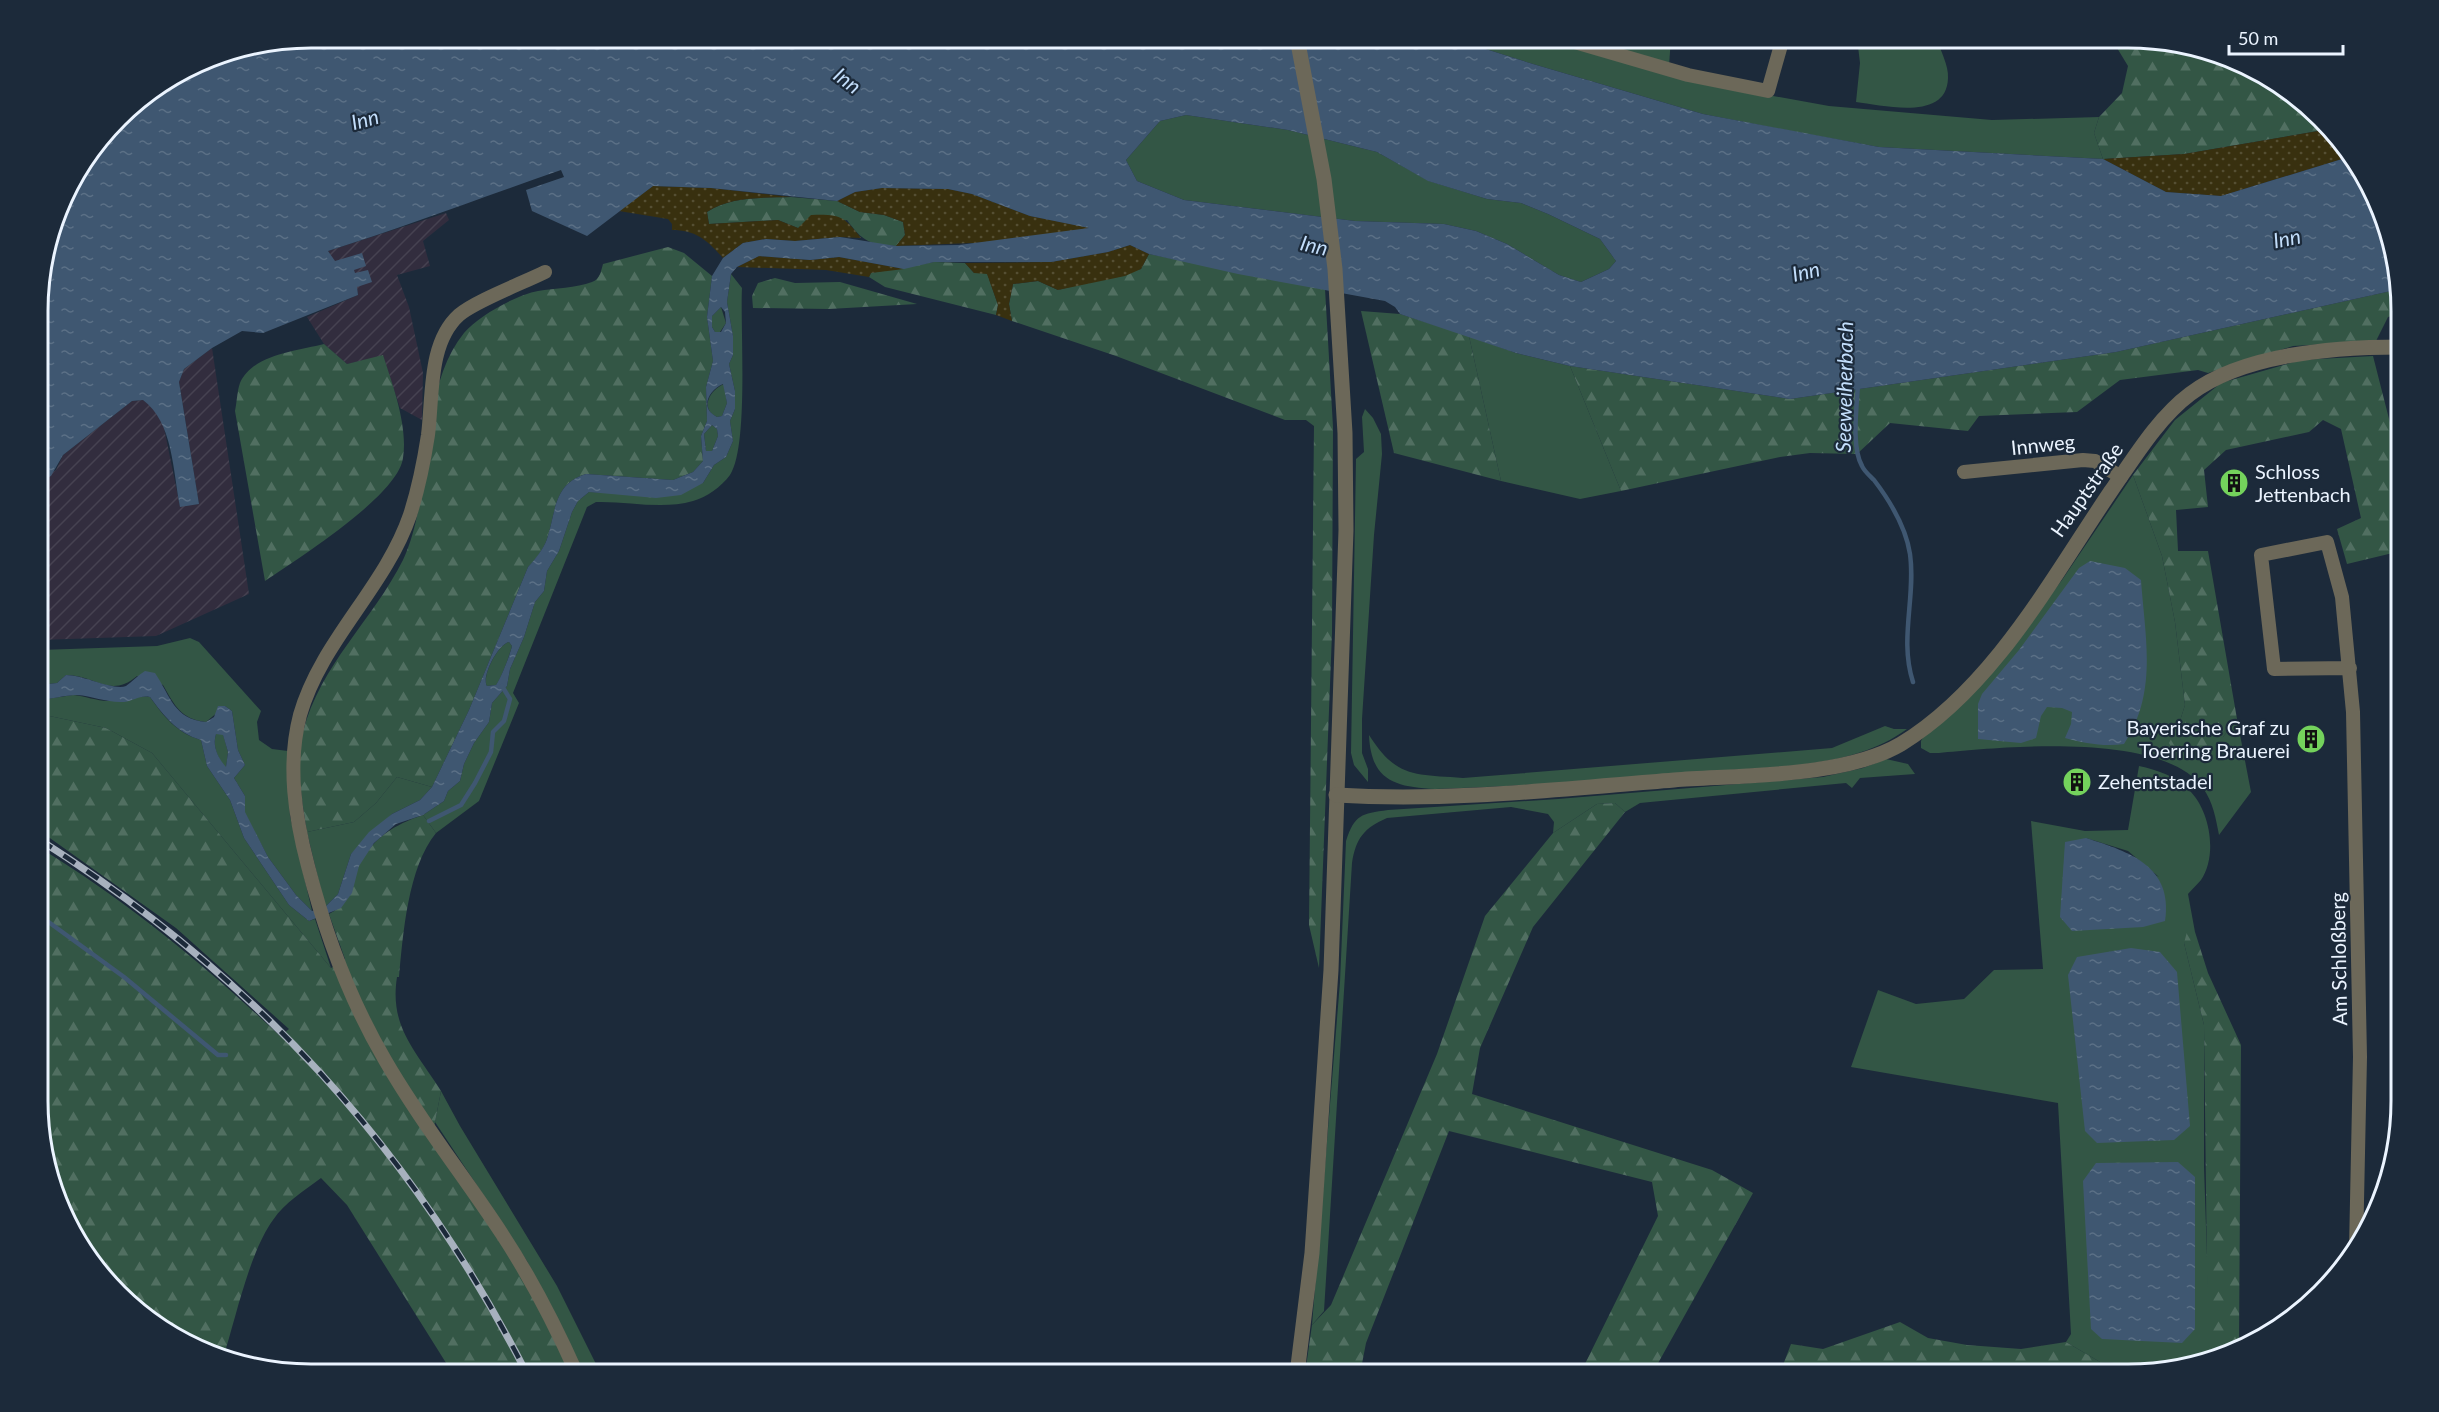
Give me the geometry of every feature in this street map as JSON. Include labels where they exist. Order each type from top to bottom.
[{"type":"street","points":[[1298,1364],[1310,1265],[1331,970],[1346,530],[1345,433],[1339,311],[1330,222],[1299,48]]},
{"type":"street","points":[[1596,48],[1688,75],[1768,91],[1780,48]]},
{"type":"street","points":[[544,272],[468,308],[456,317],[442,339],[432,392],[428,435],[418,484],[404,530],[384,570],[342,630],[301,711],[294,750],[294,796],[301,836],[318,902],[334,951],[384,1060],[504,1238],[540,1298],[572,1364]]},
{"type":"street","name":"Hauptstraße","points":[[1336,795],[1382,798],[1499,795],[1806,771],[1864,759],[1901,744],[1965,693],[2007,642],[2121,477],[2175,407],[2190,394],[2222,375],[2296,355],[2368,347],[2391,347]]},
{"type":"street","name":"Innweg","points":[[1964,472],[2095,460],[2121,477]]},
{"type":"street","name":"Am Schloßberg","points":[[2350,668],[2274,669],[2261,555],[2327,542],[2342,597],[2350,668],[2360,1057],[2356,1231]]},
{"type":"shaded area","points":[[446,213],[449,220],[423,241],[430,266],[397,275],[409,307],[423,373],[422,420],[400,408],[383,356],[347,364],[324,344],[307,317],[358,295],[354,270],[343,260],[334,261],[328,251]]},
{"type":"shaded area","points":[[212,348],[249,594],[156,636],[48,640],[48,476],[56,470],[63,455],[132,401],[143,400],[155,409],[163,423],[180,506],[199,504],[179,382],[184,369]]},
{"type":"green space","points":[[1483,48],[1581,48],[1751,92],[1829,106],[1992,120],[2099,117],[2094,133],[2103,159],[1879,147],[1703,114]]},
{"type":"green space","points":[[1609,48],[1670,48],[1669,66]]},
{"type":"green space","points":[[1858,48],[1940,48],[1947,68],[1948,78],[1945,92],[1937,101],[1926,106],[1912,108],[1856,102],[1860,63]]},
{"type":"green space","points":[[2117,48],[2162,50],[2212,62],[2244,75],[2274,92],[2319,131],[2184,154],[2103,159],[2094,133],[2099,117],[2122,93],[2128,66]]},
{"type":"green space","points":[[1186,115],[1288,130],[1377,152],[1429,181],[1487,199],[1521,203],[1548,214],[1600,239],[1616,261],[1609,269],[1581,282],[1559,275],[1507,244],[1476,231],[1444,224],[1355,221],[1184,200],[1137,181],[1126,160],[1160,121]]},
{"type":"green space","points":[[791,197],[837,201],[860,212],[884,215],[903,222],[905,235],[896,246],[873,243],[862,237],[847,220],[798,228],[778,220],[709,224],[707,212],[726,203],[737,200]]},
{"type":"green space","points":[[668,247],[684,253],[712,276],[707,317],[713,361],[706,387],[707,421],[701,436],[703,461],[693,472],[673,480],[586,474],[567,485],[558,500],[545,543],[528,567],[469,710],[432,787],[397,777],[376,803],[354,822],[307,832],[299,769],[303,732],[311,708],[334,664],[391,582],[403,560],[413,533],[419,504],[432,412],[439,383],[449,357],[470,326],[509,302],[529,293],[595,281],[603,264]]},
{"type":"green space","points":[[1149,254],[1325,289],[1333,427],[1332,633],[1319,968],[1309,925],[1314,426],[1306,420],[1285,420],[1116,356],[1012,321],[1009,304],[1013,284],[1038,281],[1058,290],[1141,269]]},
{"type":"green space","points":[[934,262],[965,263],[974,273],[987,273],[998,305],[996,315],[885,287],[869,277],[871,273]]},
{"type":"green space","points":[[731,274],[742,288],[742,414],[736,460],[730,475],[722,484],[703,497],[681,504],[596,502],[587,507],[513,693],[519,703],[479,801],[436,833],[423,815],[444,801],[448,791],[460,781],[464,764],[474,743],[489,722],[492,703],[507,686],[510,669],[524,637],[535,602],[544,591],[547,571],[559,551],[578,501],[589,492],[618,493],[703,483],[714,465],[726,457],[733,441],[730,421],[735,409],[735,391],[729,364],[733,355],[733,336],[727,302]]},
{"type":"green space","points":[[775,278],[795,283],[840,282],[917,304],[829,309],[753,308],[752,296],[758,283]]},
{"type":"green space","points":[[2390,291],[2391,316],[2388,317],[2376,341],[2293,346],[2208,373],[2198,370],[2120,380],[2077,412],[1979,416],[1968,431],[1890,423],[1857,454],[1810,453],[1780,457],[1621,491],[1570,366],[1790,399],[2116,352]]},
{"type":"green space","points":[[721,307],[726,323],[720,332],[715,332],[712,327],[712,316]]},
{"type":"green space","points":[[1361,311],[1400,314],[1469,336],[1501,481],[1394,453]]},
{"type":"green space","points":[[1469,336],[1516,353],[1570,366],[1621,491],[1580,499],[1501,481]]},
{"type":"green space","points":[[324,344],[347,364],[383,355],[402,420],[403,458],[397,473],[366,508],[265,581],[235,411],[239,386],[246,373],[265,360]]},
{"type":"green space","points":[[2373,356],[2391,427],[2391,553],[2347,564],[2337,529],[2361,518],[2341,429],[2323,420],[2309,432],[2226,450],[2204,470],[2208,507],[2176,510],[2178,551],[2208,551],[2237,719],[2223,737],[2188,756],[2174,752],[2169,743],[2179,724],[2185,705],[2175,622],[2162,556],[2133,475],[2175,420],[2221,383],[2301,360]]},
{"type":"green space","points":[[724,384],[727,403],[722,416],[717,417],[709,409],[708,399],[714,390]]},
{"type":"green space","points":[[1365,409],[1373,418],[1381,434],[1382,454],[1374,535],[1362,719],[1362,753],[1368,769],[1368,782],[1354,765],[1351,753],[1356,459],[1364,452],[1362,417]]},
{"type":"green space","points":[[712,425],[717,429],[718,436],[712,451],[706,451],[704,434]]},
{"type":"green space","points":[[2133,475],[2162,556],[2175,622],[2185,705],[2170,743],[2223,737],[2237,719],[2251,792],[2219,835],[2212,805],[2203,788],[2183,770],[2154,758],[2118,750],[2079,747],[2039,746],[1939,753],[1930,753],[1921,748],[1921,741],[1925,734],[2012,646],[2062,580]]},
{"type":"green space","points":[[190,638],[199,642],[261,711],[257,722],[259,740],[272,749],[288,751],[290,816],[312,911],[296,895],[268,857],[244,812],[245,796],[234,778],[245,765],[238,750],[232,711],[225,706],[206,722],[190,718],[175,705],[163,685],[137,676],[119,686],[66,675],[57,683],[48,684],[48,650],[157,646]]},
{"type":"green space","points":[[509,642],[512,646],[500,678],[496,685],[487,686],[486,676],[492,661],[500,648]]},
{"type":"green space","points":[[73,695],[107,701],[150,697],[172,723],[185,733],[201,740],[207,766],[230,800],[244,838],[289,905],[309,921],[315,919],[331,968],[152,753],[106,728],[48,716],[48,699]]},
{"type":"green space","points":[[48,716],[106,728],[152,753],[331,968],[345,959],[329,914],[343,904],[347,898],[359,865],[371,847],[394,828],[423,815],[436,833],[419,864],[413,882],[405,922],[396,995],[397,1010],[407,1038],[441,1091],[431,1143],[489,1222],[528,1286],[566,1364],[447,1364],[347,1205],[321,1178],[283,1208],[264,1234],[250,1268],[225,1349],[195,1337],[165,1320],[138,1299],[113,1274],[92,1247],[68,1202],[57,1169],[50,1135],[48,853],[135,912],[224,985],[280,1036],[289,1029],[176,928],[48,837]]},
{"type":"green space","points":[[1885,726],[1907,729],[1861,752],[1810,764],[1603,780],[1435,789],[1408,786],[1387,778],[1374,762],[1369,735],[1389,760],[1408,772],[1463,778],[1832,748]]},
{"type":"green space","points":[[216,734],[223,734],[228,752],[226,768],[216,752]]},
{"type":"green space","points":[[1886,759],[1908,764],[1915,774],[1860,778],[1852,788],[1846,783],[1640,803],[1625,812],[1615,803],[1597,804],[1553,833],[1554,822],[1548,814],[1511,807],[1387,818],[1367,830],[1359,840],[1352,863],[1324,1311],[1312,1325],[1340,982],[1346,841],[1356,820],[1365,814],[1388,810],[1558,799],[1823,777],[1863,768]]},
{"type":"green space","points":[[2139,766],[2166,774],[2189,790],[2202,809],[2209,833],[2210,846],[2206,870],[2201,880],[2188,894],[2195,932],[2184,943],[2204,1025],[2204,1166],[2210,1349],[2196,1355],[2162,1362],[2127,1364],[2100,1362],[2066,1342],[2071,1334],[2058,1103],[1851,1067],[1878,990],[1916,1004],[1964,999],[1994,970],[2043,969],[2031,821],[2085,831],[2128,830]],"holes":[[[2086,838],[2128,851],[2159,877]]]},
{"type":"green space","points":[[397,777],[432,787],[420,800],[392,814],[351,854],[338,894],[325,907],[307,832],[354,822],[376,803]]},
{"type":"green space","points":[[1615,803],[1625,812],[1533,927],[1480,1048],[1472,1094],[1712,1170],[1753,1193],[1658,1364],[1585,1364],[1658,1216],[1652,1182],[1449,1131],[1366,1343],[1362,1364],[1306,1364],[1312,1325],[1331,1305],[1437,1054],[1485,916],[1553,833],[1597,804]]},
{"type":"green space","points":[[2187,932],[2195,932],[2208,973],[2241,1045],[2239,1339],[2208,1351],[2204,1025],[2184,943]]},
{"type":"green space","points":[[441,1091],[557,1286],[596,1364],[577,1364],[527,1261],[435,1122]]},
{"type":"green space","points":[[1900,1322],[1928,1338],[1967,1345],[2021,1349],[2066,1342],[2100,1362],[2127,1364],[1783,1364],[1791,1344],[1823,1349]]},
{"type":"sand","points":[[2319,131],[2343,159],[2221,196],[2166,192],[2103,159],[2184,154]]},
{"type":"sand","points":[[653,186],[711,188],[791,197],[737,200],[726,203],[707,212],[709,224],[778,220],[798,228],[811,215],[829,215],[845,221],[861,238],[840,237],[795,241],[766,239],[743,243],[723,258],[700,237],[680,230],[672,230],[672,224],[668,219],[619,211]]},
{"type":"sand","points":[[882,188],[948,189],[972,194],[1030,216],[1091,228],[997,242],[896,246],[905,235],[903,222],[884,215],[860,212],[837,201],[855,192]]},
{"type":"sand","points":[[1130,245],[1149,254],[1141,269],[1125,276],[1058,290],[1038,281],[1013,284],[1009,304],[1012,321],[996,315],[998,305],[987,274],[974,273],[965,263],[1051,262],[1108,252]]},
{"type":"sand","points":[[759,256],[810,260],[839,257],[904,269],[871,273],[869,277],[826,270],[737,267]]},
{"type":"water","name":"Inn","points":[[311,48],[1483,48],[1703,114],[1879,147],[2103,159],[2166,192],[2221,196],[2343,159],[2371,210],[2382,243],[2389,277],[2390,291],[2116,352],[1790,399],[1570,366],[1516,353],[1400,314],[1395,307],[1385,301],[1238,274],[1149,254],[1130,245],[1108,252],[1051,262],[934,262],[904,269],[839,257],[810,260],[759,256],[737,267],[731,274],[727,302],[733,336],[733,355],[729,364],[735,391],[735,409],[730,421],[733,441],[726,457],[714,465],[703,483],[681,495],[656,498],[589,492],[578,501],[559,551],[547,571],[544,591],[535,602],[524,637],[510,669],[507,686],[492,703],[489,722],[474,743],[464,764],[460,781],[448,791],[444,801],[423,815],[396,824],[374,843],[359,866],[352,893],[341,908],[309,921],[289,905],[244,838],[230,800],[207,766],[201,740],[178,728],[150,697],[124,702],[77,695],[48,699],[48,684],[57,683],[66,675],[121,687],[126,686],[145,671],[155,673],[174,705],[180,712],[195,720],[206,722],[214,717],[218,706],[225,706],[232,711],[238,750],[245,765],[234,778],[245,796],[245,812],[268,857],[296,895],[312,911],[325,907],[338,894],[351,854],[369,832],[392,814],[420,800],[432,787],[469,710],[528,567],[545,543],[558,500],[567,485],[586,474],[673,480],[693,472],[703,461],[701,436],[707,421],[706,387],[713,361],[707,317],[712,276],[723,258],[743,243],[766,239],[795,241],[840,237],[896,246],[959,245],[1089,228],[1030,216],[972,194],[948,189],[882,188],[855,192],[837,201],[711,188],[653,186],[587,236],[532,211],[526,190],[564,177],[561,170],[328,251],[335,261],[362,253],[366,266],[354,270],[355,273],[368,270],[372,282],[357,287],[358,295],[263,333],[242,331],[212,348],[184,369],[179,382],[199,504],[180,507],[166,434],[153,409],[143,400],[132,401],[63,455],[48,477],[50,277],[57,243],[75,195],[102,151],[125,125],[151,102],[180,83],[210,68],[243,57],[277,50]],"holes":[[[1186,115],[1288,130],[1377,152],[1428,181],[1487,199],[1521,203],[1548,214],[1600,239],[1616,261],[1609,269],[1581,282],[1559,275],[1507,244],[1476,231],[1444,224],[1355,221],[1184,200],[1137,181],[1126,160],[1160,121]],[[721,307],[725,312],[726,323],[721,332],[715,332],[712,327],[712,316]],[[723,384],[727,403],[722,416],[717,417],[708,409],[707,404],[710,395]],[[712,425],[717,429],[718,436],[712,451],[706,451],[704,434]],[[509,642],[512,646],[505,666],[496,685],[487,686],[488,669],[500,648]],[[216,734],[223,735],[228,752],[226,767],[215,747]]]},
{"type":"water","points":[[2090,561],[2125,568],[2141,580],[2147,664],[2145,685],[2142,705],[2124,744],[2094,744],[2065,738],[2071,724],[2072,712],[2062,708],[2047,707],[2041,716],[2036,738],[2021,743],[1978,739],[1978,704],[1982,694],[2019,650],[2079,568]]},
{"type":"water","points":[[2086,838],[2132,856],[2155,874],[2166,902],[2165,921],[2143,927],[2072,931],[2060,917],[2065,842]]},
{"type":"water","points":[[2131,948],[2160,952],[2177,972],[2190,1126],[2174,1140],[2097,1143],[2085,1131],[2068,975],[2077,957]]},
{"type":"water","points":[[2178,1162],[2195,1177],[2195,1329],[2182,1343],[2102,1339],[2091,1329],[2083,1181],[2096,1163]]},
{"type":"waterway","name":"Seeweiherbach","points":[[1858,384],[1856,426],[1859,458],[1864,470],[1880,488],[1896,515],[1905,534],[1910,554],[1911,586],[1907,650],[1913,682]]},
{"type":"waterway","points":[[429,821],[461,805],[475,783],[491,752],[493,732],[504,721],[510,699],[502,686]]},
{"type":"waterway","points":[[48,922],[124,977],[218,1055],[226,1055]]},
{"type":"railway","points":[[48,845],[118,893],[190,949],[258,1009],[321,1073],[379,1142],[432,1214],[482,1292],[522,1364]]},
{"type":"place","name":"Schloss Jettenbach","points":[[2234,483]]},
{"type":"place","name":"Bayerische Graf zu Toerring Brauerei","points":[[2311,739]]},
{"type":"place","name":"Zehentstadel","points":[[2077,782]]}]
